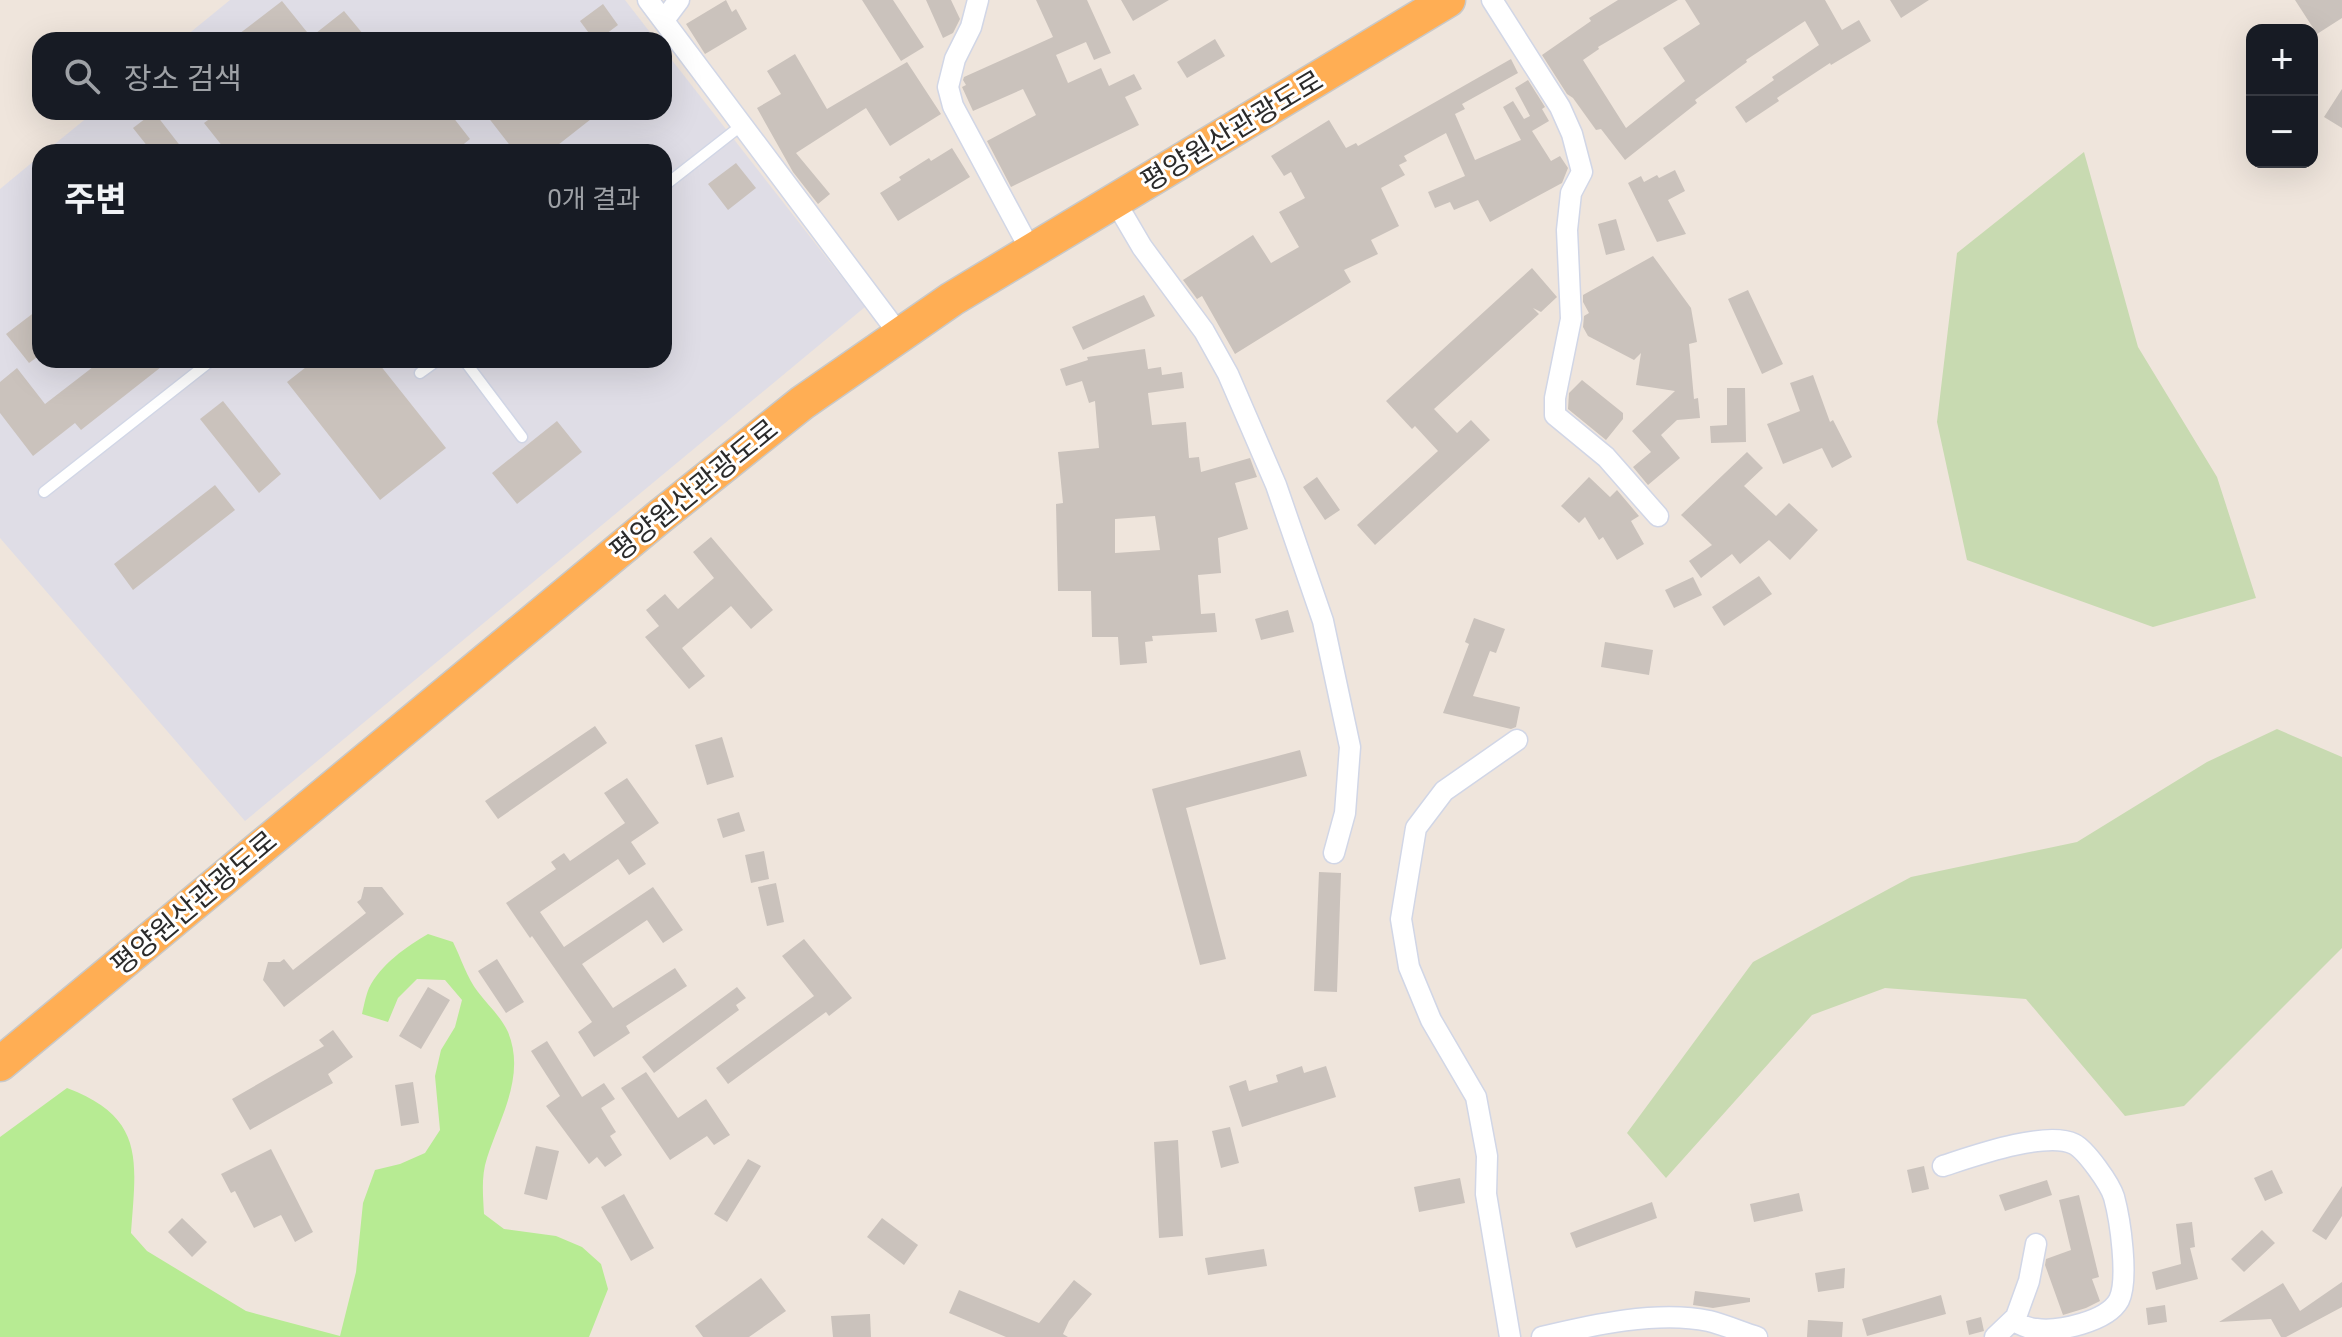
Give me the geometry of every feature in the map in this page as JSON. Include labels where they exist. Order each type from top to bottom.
[{"type":"highway","name":"평양원산관광도로","points":[[0,1064],[658,518],[802,403],[899,334],[1031,251],[1448,0]]},
{"type":"street","points":[[648,0],[899,334]]},
{"type":"street","points":[[664,20],[679,0]]},
{"type":"street","points":[[978,0],[971,27],[955,59],[948,87],[953,106],[1031,251]]},
{"type":"street","points":[[1492,0],[1560,107],[1572,134],[1582,172],[1571,193],[1569,205],[1567,230],[1571,319],[1555,398],[1555,415],[1606,457],[1658,516]]},
{"type":"street","points":[[1115,201],[1142,247],[1204,331],[1228,374],[1276,485],[1323,621],[1350,747],[1345,813],[1334,853]]},
{"type":"street","points":[[1510,1337],[1486,1194],[1487,1156],[1476,1097],[1431,1020],[1409,967],[1401,919],[1416,828],[1444,791],[1517,740]]},
{"type":"street","points":[[1943,1166],[2040,1141],[2073,1144],[2092,1162],[2114,1194],[2123,1269],[2118,1301],[2101,1315],[2060,1330],[2032,1329],[2013,1321]]},
{"type":"street","points":[[1995,1337],[2013,1321],[2029,1281],[2036,1244]]},
{"type":"street","points":[[1542,1337],[1591,1326],[1634,1329],[1666,1317],[1708,1321],[1757,1337]]},
{"type":"lane","points":[[672,180],[742,125]]},
{"type":"lane","points":[[44,492],[202,368]]},
{"type":"lane","points":[[420,373],[427,368]]},
{"type":"lane","points":[[470,368],[522,437]]},
{"type":"shaded area","points":[[230,0],[625,0],[650,32],[191,32]]},
{"type":"shaded area","points":[[672,60],[865,307],[245,821],[0,538],[0,189],[32,163],[32,368],[672,368],[672,144],[55,144],[84,120],[672,120]]},
{"type":"green space","points":[[2084,152],[2138,347],[2217,477],[2256,598],[2153,627],[1967,560],[1937,422],[1957,253]]},
{"type":"green space","points":[[2277,729],[2342,757],[2342,948],[2184,1106],[2125,1116],[2026,999],[1885,988],[1812,1015],[1666,1178],[1627,1133],[1753,962],[1911,877],[2077,842],[2207,762]]},
{"type":"green space","points":[[428,934],[453,942],[467,974],[505,1027],[513,1048],[513,1080],[484,1172],[484,1214],[504,1229],[556,1236],[582,1247],[601,1264],[608,1289],[589,1337],[0,1337],[0,1137],[67,1088],[93,1100],[111,1113],[123,1128],[134,1163],[131,1233],[147,1251],[246,1311],[340,1336],[356,1272],[363,1203],[375,1170],[425,1153],[440,1130],[435,1076],[441,1050],[455,1027],[462,1000],[445,980],[417,979],[398,998],[388,1022],[362,1014],[369,988],[380,971],[403,950]]},
{"type":"building","points":[[726,0],[732,12],[736,9],[747,29],[705,54],[686,24]]},
{"type":"building","points":[[862,0],[893,0],[924,47],[901,61]]},
{"type":"building","points":[[926,0],[951,0],[960,19],[953,33],[943,38]]},
{"type":"building","points":[[1036,0],[1087,0],[1111,53],[1094,60],[1086,42],[1056,55],[1068,83],[1101,68],[1109,86],[1134,74],[1142,89],[1125,97],[1139,125],[1011,187],[987,141],[1036,115],[1023,89],[973,111],[962,87],[966,85],[964,77],[1053,37]]},
{"type":"building","points":[[1121,0],[1169,0],[1133,21]]},
{"type":"building","points":[[1618,0],[1678,0],[1598,47],[1583,60],[1626,128],[1685,81],[1663,48],[1700,24],[1685,0],[1825,0],[1842,30],[1859,20],[1871,41],[1830,63],[1746,123],[1735,107],[1819,45],[1805,21],[1746,60],[1625,160],[1601,129],[1596,130],[1567,94],[1542,55],[1591,21],[1589,18]]},
{"type":"building","points":[[1890,0],[1929,0],[1901,18]]},
{"type":"building","points":[[2295,0],[2342,0],[2342,18],[2318,33],[2318,24],[2311,24]]},
{"type":"building","points":[[282,1],[307,32],[241,32]]},
{"type":"building","points":[[603,4],[618,25],[609,32],[588,32],[580,21]]},
{"type":"building","points":[[344,11],[361,32],[317,32]]},
{"type":"building","points":[[1215,39],[1225,56],[1187,78],[1177,62]]},
{"type":"building","points":[[795,54],[827,109],[907,62],[941,114],[890,146],[866,108],[796,153],[830,194],[818,204],[793,172],[757,108],[781,94],[767,71]]},
{"type":"building","points":[[1511,59],[1518,73],[1462,104],[1465,109],[1455,114],[1475,160],[1521,140],[1503,107],[1513,101],[1524,119],[1530,116],[1515,88],[1528,80],[1545,107],[1542,109],[1549,121],[1532,131],[1551,161],[1560,156],[1568,168],[1562,183],[1490,222],[1478,200],[1454,210],[1450,202],[1435,208],[1428,192],[1465,176],[1446,133],[1404,156],[1407,161],[1399,165],[1405,175],[1381,188],[1399,226],[1371,240],[1378,254],[1344,270],[1351,282],[1235,354],[1202,296],[1197,299],[1183,280],[1253,235],[1271,263],[1299,247],[1279,212],[1305,198],[1291,172],[1284,176],[1271,156],[1329,120],[1346,148],[1356,143],[1358,146]]},
{"type":"building","points":[[2342,89],[2342,128],[2324,117]]},
{"type":"building","points":[[144,120],[160,120],[179,144],[146,144],[133,128]]},
{"type":"building","points":[[208,120],[455,120],[470,139],[464,144],[221,144],[204,123]]},
{"type":"building","points":[[490,120],[590,120],[559,144],[509,144]]},
{"type":"building","points":[[952,148],[970,177],[898,221],[880,193],[929,158],[931,161]]},
{"type":"building","points":[[736,163],[756,188],[728,210],[708,184]]},
{"type":"building","points":[[1675,170],[1685,191],[1668,200],[1686,234],[1657,242],[1628,183],[1641,176],[1644,182],[1657,175],[1659,178]]},
{"type":"building","points":[[1616,219],[1625,250],[1606,255],[1598,224]]},
{"type":"building","points":[[1653,256],[1691,308],[1697,342],[1689,344],[1694,399],[1698,398],[1700,418],[1677,420],[1661,435],[1680,458],[1648,485],[1633,467],[1651,452],[1632,431],[1675,391],[1636,385],[1641,353],[1634,360],[1588,336],[1583,327],[1584,316],[1589,313],[1583,295]]},
{"type":"building","points":[[1532,268],[1557,297],[1541,312],[1533,308],[1539,314],[1434,409],[1457,433],[1471,420],[1490,440],[1375,545],[1357,525],[1438,451],[1386,401]]},
{"type":"building","points":[[1748,290],[1783,364],[1762,374],[1728,299]]},
{"type":"building","points":[[1144,295],[1155,316],[1083,350],[1072,327]]},
{"type":"building","points":[[32,314],[32,361],[29,363],[6,334]]},
{"type":"building","points":[[1145,349],[1148,369],[1161,367],[1162,375],[1182,372],[1184,388],[1148,393],[1152,425],[1186,422],[1189,458],[1199,457],[1201,472],[1250,458],[1257,477],[1235,483],[1248,529],[1218,538],[1221,573],[1198,575],[1201,614],[1215,613],[1217,632],[1152,636],[1153,641],[1145,642],[1147,663],[1120,665],[1118,637],[1092,637],[1091,591],[1058,591],[1056,504],[1063,503],[1058,452],[1099,448],[1095,401],[1089,403],[1082,381],[1066,386],[1060,369],[1088,360],[1087,357]],"holes":[[[1155,516],[1160,550],[1115,553],[1115,519]]]},
{"type":"building","points":[[17,368],[45,404],[92,368],[160,368],[81,430],[75,423],[33,456],[0,413],[0,382]]},
{"type":"building","points":[[305,368],[382,368],[446,448],[380,500],[287,382]]},
{"type":"building","points":[[1813,375],[1830,422],[1833,420],[1852,457],[1832,468],[1822,448],[1783,464],[1767,424],[1800,411],[1790,383]]},
{"type":"building","points":[[1582,380],[1623,413],[1623,419],[1606,440],[1568,409],[1569,393]]},
{"type":"building","points":[[1727,388],[1745,388],[1746,442],[1711,443],[1710,426],[1727,425]]},
{"type":"building","points":[[223,401],[281,474],[259,493],[200,419]]},
{"type":"building","points":[[557,421],[582,452],[517,504],[492,473]]},
{"type":"building","points":[[1747,452],[1763,468],[1744,486],[1776,516],[1789,503],[1818,530],[1790,560],[1769,540],[1740,564],[1732,554],[1701,578],[1689,561],[1712,545],[1681,515]]},
{"type":"building","points":[[1317,477],[1340,510],[1325,520],[1303,487]]},
{"type":"building","points":[[1589,477],[1610,497],[1617,490],[1639,516],[1631,521],[1644,544],[1617,560],[1603,537],[1599,540],[1585,517],[1579,523],[1561,506]]},
{"type":"building","points":[[215,485],[235,510],[133,590],[114,564]]},
{"type":"building","points":[[711,537],[773,610],[751,629],[731,606],[682,648],[705,676],[689,689],[645,637],[659,626],[646,610],[665,594],[678,609],[714,578],[693,552]]},
{"type":"building","points":[[1759,576],[1772,594],[1724,626],[1712,607]]},
{"type":"building","points":[[1693,577],[1702,595],[1674,608],[1665,590]]},
{"type":"building","points":[[1288,610],[1294,632],[1261,640],[1255,619]]},
{"type":"building","points":[[1474,618],[1505,629],[1496,653],[1490,651],[1473,696],[1520,707],[1516,727],[1511,729],[1443,713],[1469,644],[1465,642]]},
{"type":"building","points":[[1605,642],[1653,650],[1649,675],[1601,667]]},
{"type":"building","points":[[595,726],[607,743],[498,819],[485,801]]},
{"type":"building","points":[[722,737],[734,777],[707,785],[695,745]]},
{"type":"building","points":[[1300,750],[1307,776],[1186,808],[1226,959],[1200,965],[1152,789]]},
{"type":"building","points":[[627,778],[659,823],[631,842],[646,864],[629,875],[618,859],[540,912],[564,947],[653,887],[683,930],[663,943],[647,920],[582,964],[613,1008],[675,968],[687,986],[626,1026],[630,1033],[594,1057],[578,1032],[592,1022],[506,903],[556,869],[551,862],[564,853],[570,861],[625,823],[604,793]]},
{"type":"building","points":[[739,812],[745,831],[723,838],[717,819]]},
{"type":"building","points":[[764,851],[769,879],[751,883],[745,855]]},
{"type":"building","points":[[1319,872],[1341,873],[1337,992],[1314,991]]},
{"type":"building","points":[[776,883],[784,922],[767,926],[758,887]]},
{"type":"building","points":[[364,887],[382,887],[404,914],[284,1007],[263,980],[268,962],[284,959],[293,970],[366,913],[357,902]]},
{"type":"building","points":[[804,939],[852,998],[829,1016],[826,1012],[728,1084],[716,1068],[814,996],[782,956]]},
{"type":"building","points":[[497,959],[524,1002],[506,1013],[478,971]]},
{"type":"building","points":[[428,987],[450,1000],[421,1049],[399,1036]]},
{"type":"building","points":[[737,987],[746,998],[736,1005],[739,1010],[654,1073],[642,1057]]},
{"type":"building","points":[[333,1030],[353,1057],[328,1074],[333,1083],[250,1130],[232,1099],[324,1046],[319,1040]]},
{"type":"building","points":[[547,1041],[582,1097],[604,1083],[615,1099],[601,1108],[616,1132],[610,1136],[622,1155],[605,1167],[597,1157],[589,1164],[546,1106],[560,1096],[531,1051]]},
{"type":"building","points":[[1302,1066],[1304,1073],[1326,1066],[1336,1097],[1242,1127],[1229,1086],[1246,1080],[1249,1091],[1278,1082],[1276,1075]]},
{"type":"building","points":[[646,1072],[678,1118],[706,1099],[730,1135],[714,1145],[707,1136],[670,1160],[621,1088]]},
{"type":"building","points":[[413,1082],[419,1123],[401,1126],[395,1085]]},
{"type":"building","points":[[1230,1127],[1239,1163],[1221,1168],[1212,1131]]},
{"type":"building","points":[[1178,1140],[1183,1236],[1159,1238],[1154,1142]]},
{"type":"building","points":[[536,1146],[559,1151],[547,1200],[524,1194]]},
{"type":"building","points":[[271,1149],[313,1232],[295,1242],[281,1215],[254,1228],[235,1191],[231,1193],[221,1174]]},
{"type":"building","points":[[748,1159],[761,1166],[727,1222],[714,1214]]},
{"type":"building","points":[[1924,1166],[1929,1189],[1912,1193],[1907,1170]]},
{"type":"building","points":[[2272,1170],[2283,1193],[2265,1201],[2254,1178]]},
{"type":"building","points":[[1460,1178],[1465,1203],[1419,1212],[1414,1187]]},
{"type":"building","points":[[2047,1180],[2052,1195],[2005,1211],[1999,1195]]},
{"type":"building","points":[[2342,1186],[2342,1216],[2326,1240],[2312,1231]]},
{"type":"building","points":[[1799,1193],[1803,1211],[1754,1222],[1750,1204]]},
{"type":"building","points":[[624,1194],[654,1248],[631,1261],[601,1207]]},
{"type":"building","points":[[2079,1195],[2099,1277],[2092,1279],[2100,1301],[2063,1315],[2045,1265],[2046,1259],[2071,1250],[2059,1200]]},
{"type":"building","points":[[1652,1202],[1657,1218],[1576,1248],[1570,1233]]},
{"type":"building","points":[[182,1218],[207,1242],[192,1257],[168,1232]]},
{"type":"building","points":[[882,1218],[918,1245],[904,1265],[867,1237]]},
{"type":"building","points":[[2192,1222],[2195,1247],[2190,1248],[2198,1279],[2156,1290],[2152,1272],[2181,1264],[2176,1224]]},
{"type":"building","points":[[2262,1230],[2275,1243],[2244,1272],[2231,1259]]},
{"type":"building","points":[[1264,1249],[1267,1266],[1208,1275],[1205,1258]]},
{"type":"building","points":[[1845,1268],[1844,1288],[1818,1292],[1815,1273]]},
{"type":"building","points":[[761,1278],[786,1311],[749,1337],[703,1337],[695,1326]]},
{"type":"building","points":[[1074,1280],[1092,1294],[1069,1321],[1063,1334],[1068,1337],[1006,1337],[949,1313],[959,1290],[1039,1323]]},
{"type":"building","points":[[2342,1282],[2342,1307],[2286,1337],[2281,1337],[2271,1319],[2219,1322],[2283,1283],[2300,1311]]},
{"type":"building","points":[[1695,1291],[1750,1298],[1750,1302],[1713,1308],[1693,1305]]},
{"type":"building","points":[[1941,1295],[1946,1314],[1867,1336],[1862,1319]]},
{"type":"building","points":[[2165,1305],[2167,1322],[2148,1325],[2146,1308]]},
{"type":"building","points":[[870,1314],[871,1337],[833,1337],[831,1316]]},
{"type":"building","points":[[1981,1317],[1984,1331],[1969,1335],[1966,1321]]},
{"type":"building","points":[[1808,1320],[1843,1322],[1842,1337],[1807,1337]]}]
